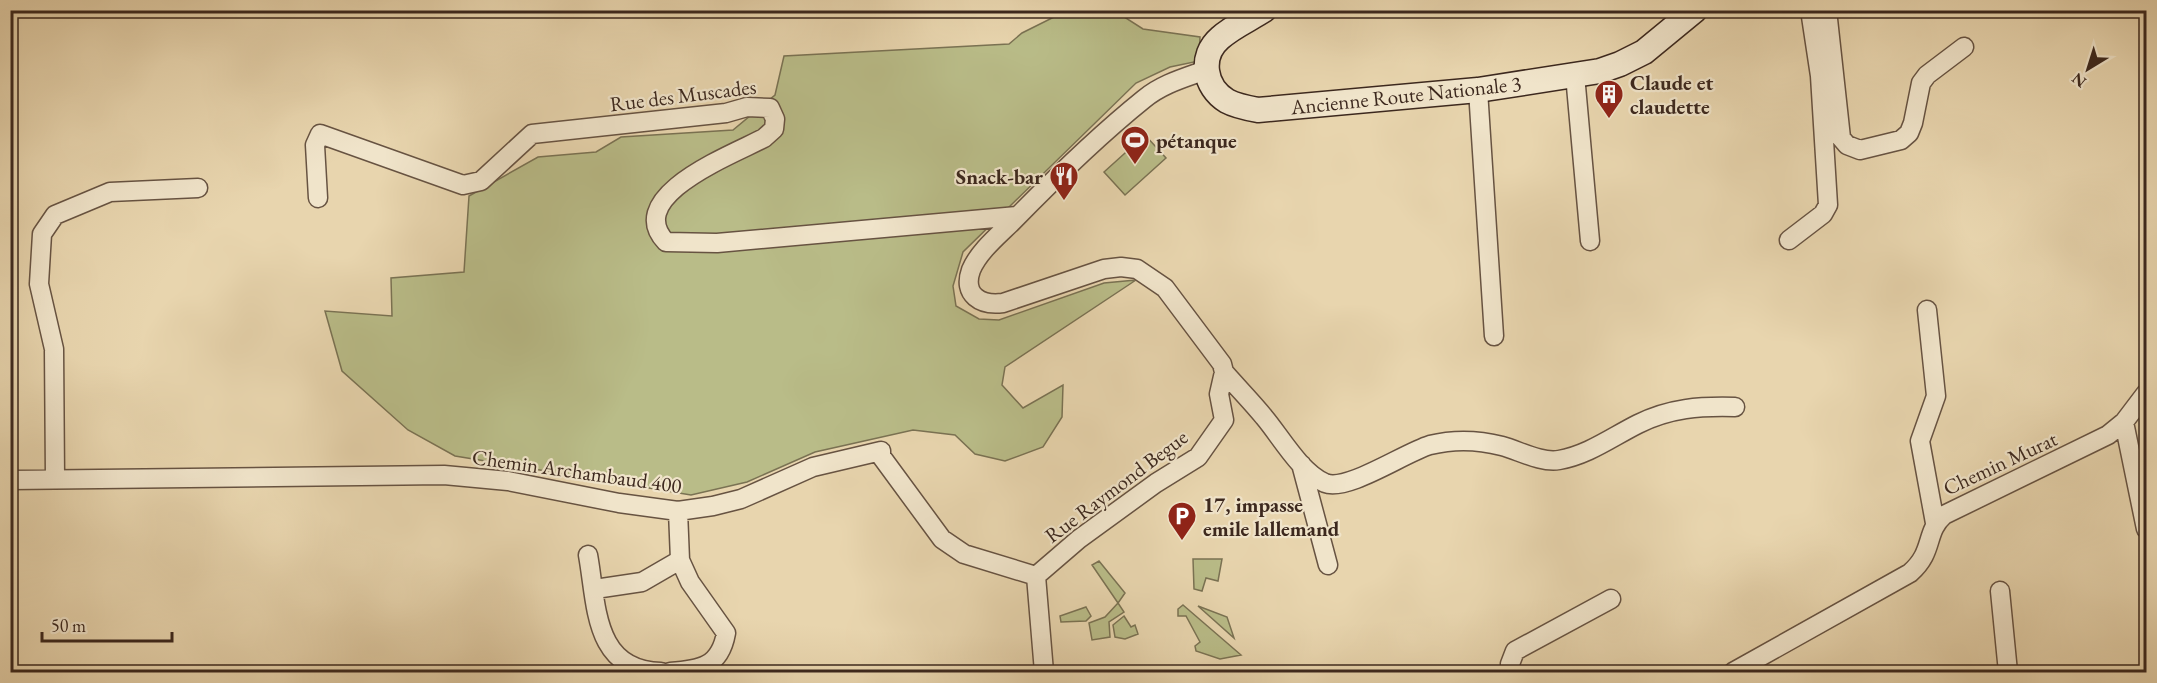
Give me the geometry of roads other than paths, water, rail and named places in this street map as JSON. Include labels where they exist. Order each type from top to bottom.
[{"type":"main road","points":[[1206,70],[1207,57],[1220,37],[1264,10]]},
{"type":"main road","name":"Ancienne Route Nationale 3","points":[[1206,70],[1209,82],[1216,93],[1228,102],[1258,110],[1478,90],[1575,75],[1620,64],[1644,52],[1695,10]]},
{"type":"street","points":[[1789,240],[1823,214],[1828,205],[1820,76],[1810,10]]},
{"type":"street","points":[[1827,10],[1841,138],[1847,145],[1860,150],[1901,140],[1909,133],[1921,83],[1927,75],[1964,47]]},
{"type":"street","points":[[1206,70],[1172,82],[1145,98],[1017,216],[991,243],[972,270],[968,284],[973,297],[980,302],[1003,303],[1104,269],[1121,267],[1137,269],[1165,288],[1217,356],[1224,372],[1301,462],[1316,478],[1328,484],[1347,484],[1394,459],[1430,446],[1457,441],[1502,446],[1532,457],[1557,461],[1585,453],[1640,423],[1668,412],[1695,406],[1735,407]]},
{"type":"street","points":[[1575,75],[1590,241]]},
{"type":"street","points":[[1478,90],[1494,336]]},
{"type":"street","name":"Rue des Muscades","points":[[318,198],[315,145],[320,134],[463,185],[481,181],[532,134],[726,113],[747,106],[770,108],[775,119],[774,129],[764,138],[686,179],[668,191],[658,207],[656,222],[659,235],[666,242],[717,243],[1017,216]]},
{"type":"street","points":[[55,479],[54,349],[39,284],[42,234],[55,215],[110,192],[198,188]]},
{"type":"street","points":[[1926,310],[1936,396],[1920,441],[1935,523]]},
{"type":"street","name":"Rue Raymond Begue","points":[[1036,576],[1079,539],[1198,457],[1224,420],[1219,394],[1224,372]]},
{"type":"street","name":"Chemin Murat","points":[[1733,672],[1910,573],[1928,553],[1935,523],[1944,515],[2081,450],[2124,422],[2146,393]]},
{"type":"street","points":[[2124,422],[2146,529]]},
{"type":"street","name":"Chemin Archambaud 400","points":[[10,480],[444,475],[508,480],[619,503],[678,511],[741,499],[813,467],[881,451],[881,456],[942,539],[964,554],[1036,576]]},
{"type":"street","points":[[1301,462],[1328,565]]},
{"type":"street","points":[[670,672],[702,668],[717,657],[724,646],[724,630],[690,582],[680,560],[678,511]]},
{"type":"street","points":[[588,555],[599,627],[606,645],[627,663],[641,670],[661,672]]},
{"type":"street","points":[[595,589],[642,582],[680,560]]},
{"type":"street","points":[[1036,576],[1044,672]]},
{"type":"street","points":[[2000,591],[2008,672]]},
{"type":"street","points":[[1511,672],[1510,664],[1515,651],[1611,599]]},
{"type":"place","name":"Claude et claudette","points":[[1609,120]]},
{"type":"place","name":"pétanque","points":[[1135,166]]},
{"type":"place","name":"Snack-bar","points":[[1064,202]]},
{"type":"place","name":"17, impasse emile lallemand","points":[[1182,542]]}]
